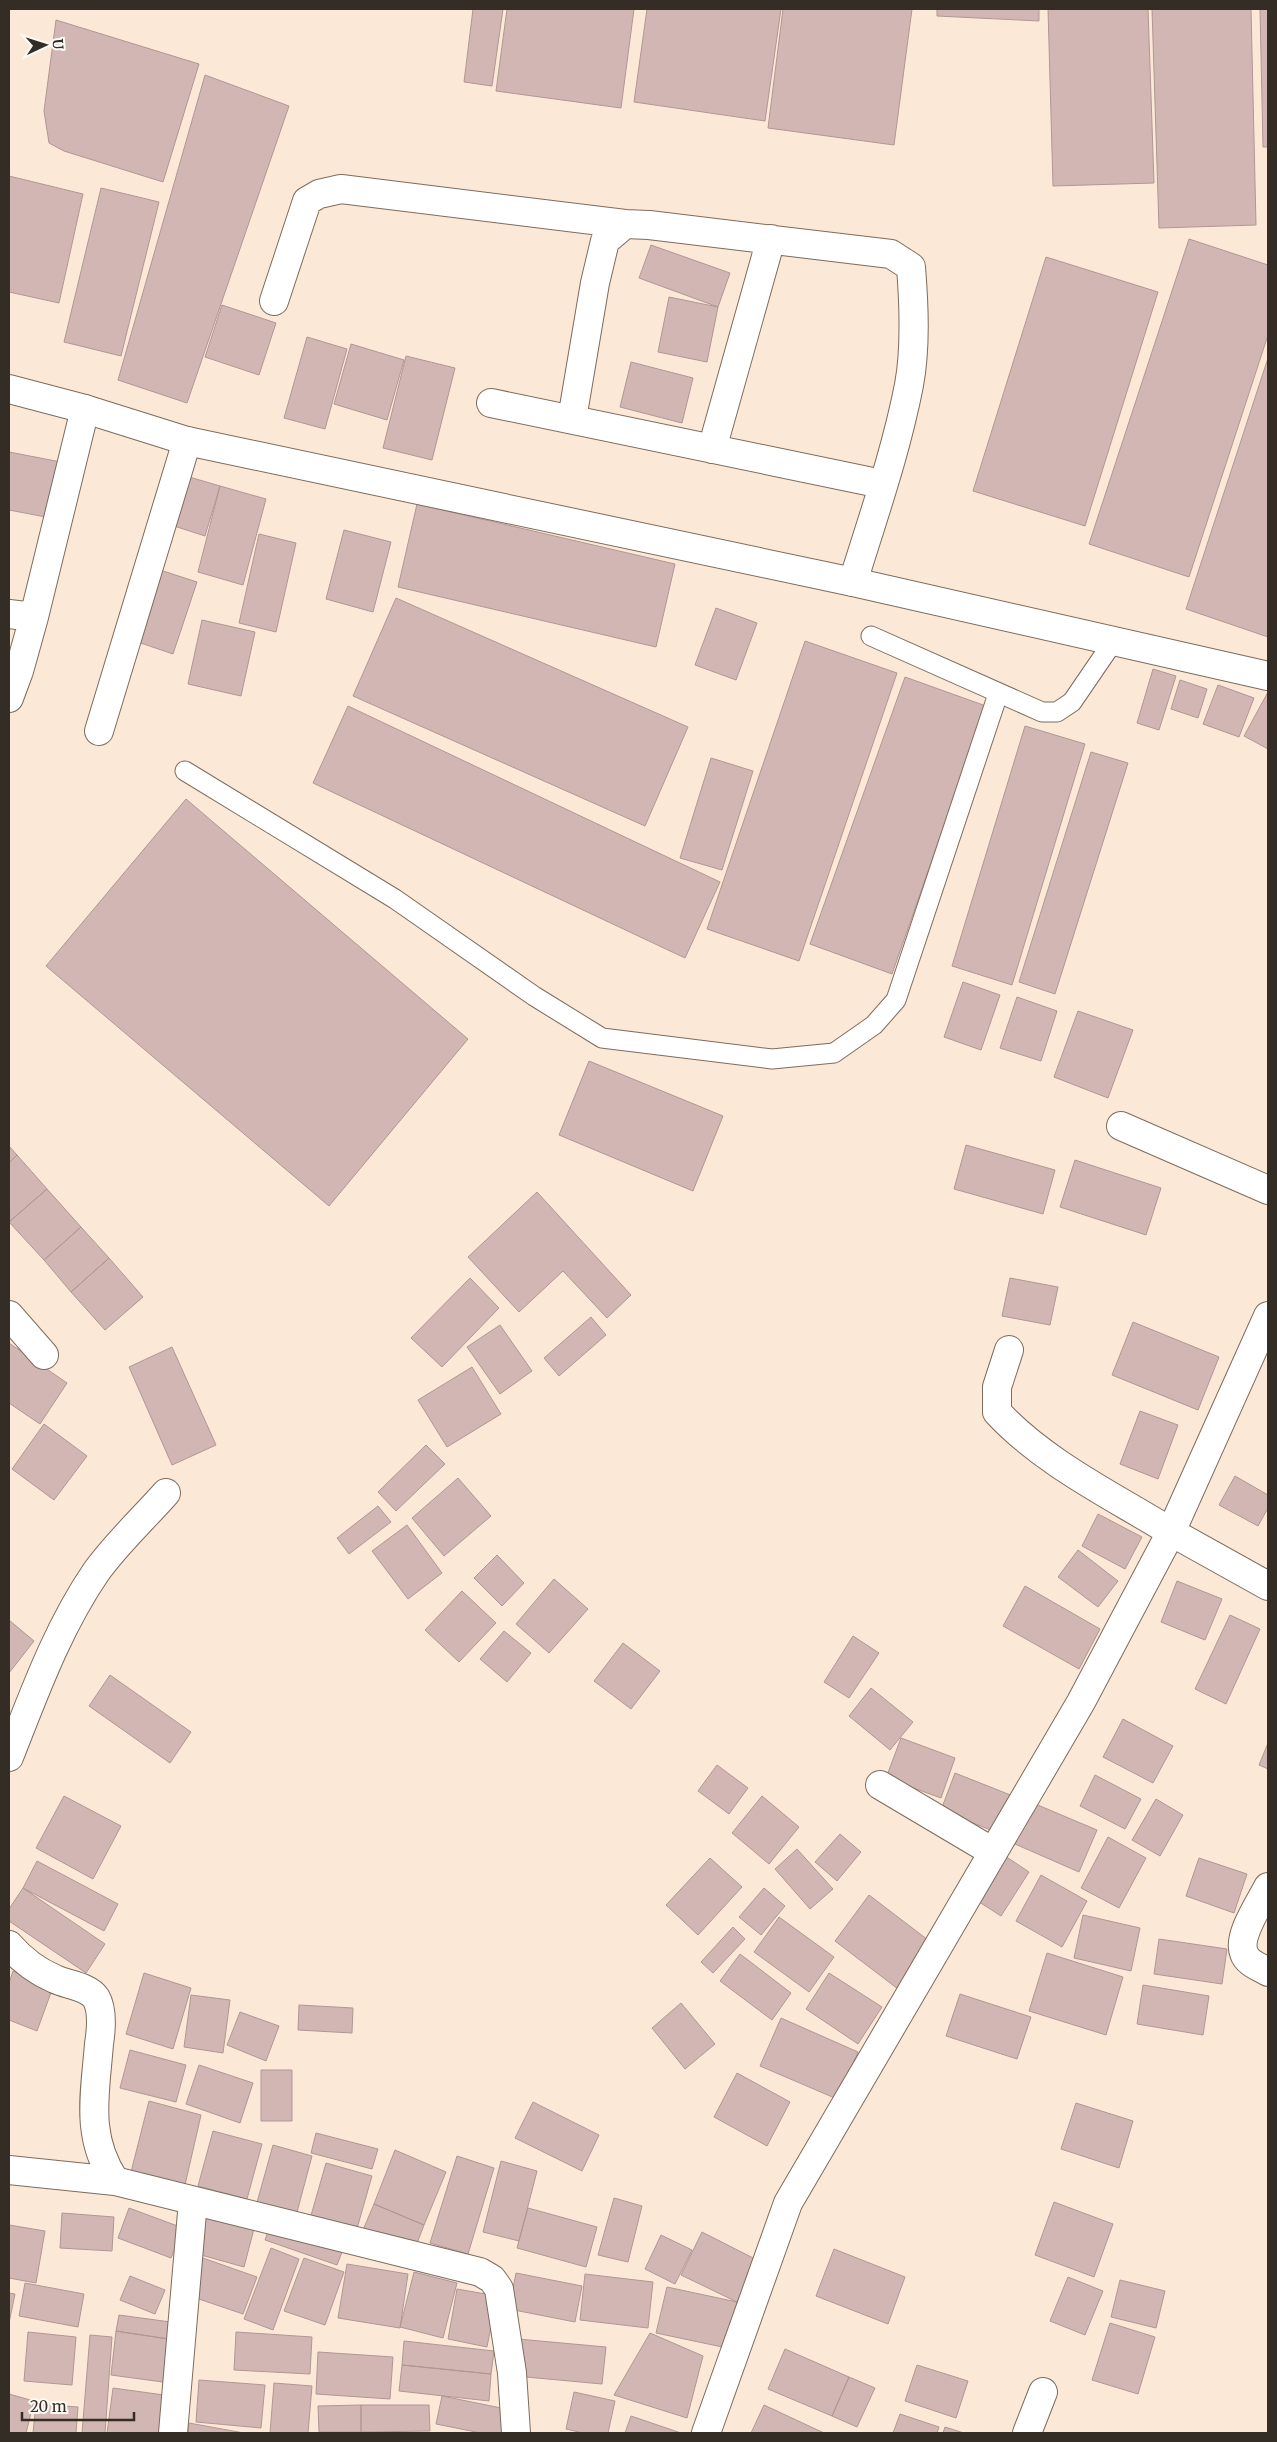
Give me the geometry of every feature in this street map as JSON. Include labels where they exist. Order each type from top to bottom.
[{"type":"street","points":[[274,301],[307,200],[319,194],[341,189],[891,254],[911,267],[913,292],[909,384],[853,582]]},
{"type":"street","points":[[572,420],[595,283],[605,241],[625,224]]},
{"type":"street","points":[[712,449],[771,239]]},
{"type":"street","points":[[9,389],[85,409],[187,441],[853,582],[1268,676]]},
{"type":"street","points":[[491,403],[882,484]]},
{"type":"street","points":[[9,698],[20,671],[21,616],[85,409]]},
{"type":"street","points":[[99,731],[187,441]]},
{"type":"street","points":[[1120,1126],[1268,1190]]},
{"type":"street","points":[[9,1315],[44,1355]]},
{"type":"street","points":[[706,2433],[788,2203],[1081,1702],[1171,1532],[1268,1316]]},
{"type":"street","points":[[1009,1350],[997,1387],[997,1412],[1012,1428],[1050,1459],[1171,1532],[1268,1586]]},
{"type":"street","points":[[9,1758],[42,1673],[70,1613],[97,1571],[166,1492]]},
{"type":"street","points":[[880,1785],[993,1852]]},
{"type":"street","points":[[1268,1887],[1245,1931],[1243,1952],[1247,1958],[1268,1972]]},
{"type":"street","points":[[9,1945],[27,1964],[55,1980],[84,1989],[95,1997],[99,2009],[100,2032],[93,2117],[97,2144],[103,2163],[115,2181]]},
{"type":"street","points":[[9,2170],[115,2181],[480,2272],[492,2279],[499,2290],[512,2373],[516,2433]]},
{"type":"street","points":[[173,2433],[193,2201]]},
{"type":"street","points":[[1027,2433],[1043,2392]]},
{"type":"lane","points":[[870,636],[1042,712],[1057,712],[1072,702],[1114,642]]},
{"type":"lane","points":[[186,771],[394,899],[534,996],[602,1038],[772,1059],[834,1053],[874,1025],[896,1000],[998,694]]},
{"type":"building","points":[[473,9],[503,9],[492,86],[464,82]]},
{"type":"building","points":[[507,9],[634,9],[621,108],[496,91]]},
{"type":"building","points":[[647,9],[781,9],[765,121],[634,102]]},
{"type":"building","points":[[783,9],[912,9],[894,145],[768,128]]},
{"type":"building","points":[[937,9],[1039,9],[1039,21],[937,16]]},
{"type":"building","points":[[1048,9],[1148,9],[1154,183],[1053,186]]},
{"type":"building","points":[[1152,9],[1251,9],[1256,225],[1159,228]]},
{"type":"building","points":[[1260,9],[1268,9],[1268,147],[1263,147]]},
{"type":"building","points":[[56,20],[199,64],[163,182],[64,151],[49,143],[44,111]]},
{"type":"building","points":[[205,75],[289,106],[187,403],[118,380]]},
{"type":"building","points":[[9,176],[83,194],[59,303],[9,292]]},
{"type":"building","points":[[101,188],[159,202],[121,356],[64,342]]},
{"type":"building","points":[[1189,239],[1268,265],[1268,335],[1189,577],[1089,544]]},
{"type":"building","points":[[651,245],[730,273],[718,307],[639,278]]},
{"type":"building","points":[[1046,257],[1158,292],[1085,526],[973,491]]},
{"type":"building","points":[[669,297],[718,307],[707,362],[658,352]]},
{"type":"building","points":[[222,305],[276,323],[259,375],[205,357]]},
{"type":"building","points":[[307,337],[347,349],[325,429],[284,418]]},
{"type":"building","points":[[351,344],[404,360],[387,420],[334,404]]},
{"type":"building","points":[[406,356],[455,368],[432,460],[383,448]]},
{"type":"building","points":[[1268,358],[1268,637],[1186,609]]},
{"type":"building","points":[[631,362],[693,378],[682,423],[620,407]]},
{"type":"building","points":[[9,452],[61,462],[51,518],[9,510]]},
{"type":"building","points":[[186,476],[220,486],[205,536],[171,525]]},
{"type":"building","points":[[220,486],[266,499],[243,585],[198,572]]},
{"type":"building","points":[[417,504],[675,564],[656,647],[398,587]]},
{"type":"building","points":[[344,530],[391,542],[373,612],[326,599]]},
{"type":"building","points":[[259,534],[296,543],[276,632],[239,623]]},
{"type":"building","points":[[154,568],[197,582],[173,654],[129,639]]},
{"type":"building","points":[[396,598],[688,727],[645,826],[353,696]]},
{"type":"building","points":[[716,608],[757,623],[736,680],[695,665]]},
{"type":"building","points":[[202,620],[255,632],[241,696],[188,684]]},
{"type":"building","points":[[805,641],[897,673],[799,961],[707,929]]},
{"type":"building","points":[[1153,669],[1176,676],[1159,730],[1137,723]]},
{"type":"building","points":[[905,677],[986,706],[892,974],[810,944]]},
{"type":"building","points":[[1180,680],[1207,689],[1198,718],[1171,709]]},
{"type":"building","points":[[1218,685],[1254,698],[1239,737],[1203,724]]},
{"type":"building","points":[[1268,692],[1268,749],[1244,736]]},
{"type":"building","points":[[348,706],[720,882],[685,958],[313,783]]},
{"type":"building","points":[[1025,726],[1085,744],[1012,985],[952,966]]},
{"type":"building","points":[[1091,752],[1128,763],[1055,994],[1019,982]]},
{"type":"building","points":[[711,758],[753,771],[722,870],[680,858]]},
{"type":"building","points":[[186,799],[468,1039],[329,1206],[46,966]]},
{"type":"building","points":[[963,982],[1000,995],[981,1050],[944,1037]]},
{"type":"building","points":[[1017,997],[1057,1011],[1041,1061],[1000,1048]]},
{"type":"building","points":[[1078,1011],[1133,1030],[1108,1098],[1054,1077]]},
{"type":"building","points":[[589,1061],[723,1116],[693,1191],[559,1135]]},
{"type":"building","points":[[966,1145],[1055,1170],[1043,1214],[954,1189]]},
{"type":"building","points":[[9,1146],[17,1155],[9,1163]]},
{"type":"building","points":[[17,1155],[47,1189],[9,1222],[9,1163]]},
{"type":"building","points":[[1075,1160],[1161,1188],[1146,1235],[1060,1207]]},
{"type":"building","points":[[47,1189],[81,1227],[44,1260],[9,1222]]},
{"type":"building","points":[[537,1192],[631,1295],[607,1318],[563,1271],[519,1312],[468,1257]]},
{"type":"building","points":[[81,1227],[109,1258],[71,1292],[44,1260]]},
{"type":"building","points":[[109,1258],[143,1297],[105,1330],[71,1292]]},
{"type":"building","points":[[470,1278],[499,1308],[442,1367],[411,1338]]},
{"type":"building","points":[[1010,1278],[1058,1287],[1050,1325],[1002,1316]]},
{"type":"building","points":[[591,1317],[606,1335],[559,1376],[544,1358]]},
{"type":"building","points":[[1133,1322],[1219,1357],[1198,1410],[1112,1375]]},
{"type":"building","points":[[500,1325],[532,1371],[500,1394],[467,1347]]},
{"type":"building","points":[[9,1343],[67,1383],[40,1424],[9,1403]]},
{"type":"building","points":[[172,1347],[216,1445],[172,1465],[129,1367]]},
{"type":"building","points":[[472,1367],[501,1414],[447,1447],[418,1400]]},
{"type":"building","points":[[1140,1411],[1178,1425],[1158,1479],[1120,1464]]},
{"type":"building","points":[[44,1424],[87,1456],[54,1500],[12,1469]]},
{"type":"building","points":[[426,1445],[445,1464],[396,1511],[378,1492]]},
{"type":"building","points":[[1235,1476],[1268,1495],[1268,1508],[1258,1526],[1219,1505]]},
{"type":"building","points":[[458,1478],[491,1516],[444,1556],[412,1518]]},
{"type":"building","points":[[378,1506],[391,1522],[349,1554],[337,1538]]},
{"type":"building","points":[[1098,1514],[1142,1537],[1125,1569],[1082,1546]]},
{"type":"building","points":[[407,1525],[442,1573],[408,1599],[372,1551]]},
{"type":"building","points":[[1078,1550],[1118,1581],[1098,1607],[1058,1577]]},
{"type":"building","points":[[497,1555],[524,1583],[502,1606],[474,1578]]},
{"type":"building","points":[[554,1579],[588,1609],[549,1653],[516,1624]]},
{"type":"building","points":[[1177,1581],[1222,1599],[1205,1640],[1161,1622]]},
{"type":"building","points":[[1025,1586],[1100,1629],[1079,1669],[1003,1626]]},
{"type":"building","points":[[462,1591],[496,1623],[459,1662],[425,1630]]},
{"type":"building","points":[[1230,1615],[1260,1629],[1226,1704],[1195,1689]]},
{"type":"building","points":[[9,1620],[34,1641],[9,1673]]},
{"type":"building","points":[[504,1631],[531,1653],[507,1682],[480,1659]]},
{"type":"building","points":[[853,1636],[879,1653],[849,1698],[824,1682]]},
{"type":"building","points":[[623,1643],[660,1671],[631,1709],[594,1681]]},
{"type":"building","points":[[110,1675],[191,1732],[170,1763],[89,1706]]},
{"type":"building","points":[[871,1688],[913,1722],[890,1750],[849,1716]]},
{"type":"building","points":[[1123,1719],[1173,1746],[1153,1783],[1103,1757]]},
{"type":"building","points":[[901,1738],[955,1758],[941,1798],[886,1778]]},
{"type":"building","points":[[1268,1743],[1268,1769],[1259,1765]]},
{"type":"building","points":[[717,1765],[748,1788],[729,1814],[698,1791]]},
{"type":"building","points":[[955,1773],[1013,1796],[998,1833],[941,1810]]},
{"type":"building","points":[[1095,1775],[1141,1799],[1125,1829],[1080,1806]]},
{"type":"building","points":[[64,1796],[121,1826],[93,1879],[36,1848]]},
{"type":"building","points":[[762,1796],[799,1827],[769,1864],[732,1833]]},
{"type":"building","points":[[1156,1799],[1183,1815],[1160,1856],[1132,1840]]},
{"type":"building","points":[[1033,1803],[1097,1830],[1079,1872],[1015,1844]]},
{"type":"building","points":[[840,1834],[861,1852],[837,1881],[815,1862]]},
{"type":"building","points":[[1108,1837],[1146,1858],[1119,1908],[1081,1888]]},
{"type":"building","points":[[797,1849],[833,1889],[810,1909],[775,1869]]},
{"type":"building","points":[[1002,1854],[1029,1872],[1001,1916],[973,1898]]},
{"type":"building","points":[[710,1858],[742,1887],[698,1935],[666,1905]]},
{"type":"building","points":[[1199,1858],[1247,1874],[1234,1913],[1186,1896]]},
{"type":"building","points":[[37,1861],[118,1904],[104,1931],[23,1888]]},
{"type":"building","points":[[1041,1875],[1087,1901],[1062,1947],[1016,1921]]},
{"type":"building","points":[[23,1888],[105,1944],[86,1973],[9,1921],[9,1909]]},
{"type":"building","points":[[764,1888],[785,1906],[761,1935],[739,1917]]},
{"type":"building","points":[[869,1895],[932,1943],[898,1989],[835,1941]]},
{"type":"building","points":[[1083,1915],[1140,1928],[1131,1971],[1074,1958]]},
{"type":"building","points":[[779,1917],[834,1957],[809,1992],[754,1952]]},
{"type":"building","points":[[733,1927],[745,1939],[713,1973],[701,1962]]},
{"type":"building","points":[[1159,1939],[1227,1949],[1222,1984],[1154,1974]]},
{"type":"building","points":[[1047,1953],[1123,1977],[1106,2035],[1029,2011]]},
{"type":"building","points":[[740,1954],[791,1993],[772,2020],[720,1981]]},
{"type":"building","points":[[13,1971],[53,1987],[37,2031],[9,2020],[9,1983]]},
{"type":"building","points":[[144,1973],[191,1988],[173,2049],[126,2034]]},
{"type":"building","points":[[829,1973],[882,2007],[858,2044],[806,2009]]},
{"type":"building","points":[[1143,1985],[1209,1996],[1203,2035],[1137,2024]]},
{"type":"building","points":[[960,1994],[1031,2017],[1017,2059],[946,2036]]},
{"type":"building","points":[[191,1995],[230,2000],[223,2053],[184,2047]]},
{"type":"building","points":[[681,2003],[715,2044],[685,2069],[652,2028]]},
{"type":"building","points":[[299,2005],[353,2008],[352,2033],[298,2030]]},
{"type":"building","points":[[240,2012],[279,2026],[266,2061],[227,2045]]},
{"type":"building","points":[[781,2018],[858,2052],[837,2099],[760,2066]]},
{"type":"building","points":[[130,2050],[186,2065],[176,2102],[120,2088]]},
{"type":"building","points":[[199,2065],[253,2083],[240,2123],[186,2104]]},
{"type":"building","points":[[261,2070],[292,2070],[292,2121],[261,2121]]},
{"type":"building","points":[[737,2073],[790,2102],[767,2146],[714,2117]]},
{"type":"building","points":[[149,2101],[201,2115],[185,2185],[131,2172]]},
{"type":"building","points":[[533,2102],[599,2135],[582,2171],[515,2138]]},
{"type":"building","points":[[1076,2103],[1133,2121],[1119,2168],[1061,2149]]},
{"type":"building","points":[[213,2131],[262,2144],[247,2199],[198,2186]]},
{"type":"building","points":[[316,2133],[378,2149],[372,2169],[311,2153]]},
{"type":"building","points":[[273,2145],[312,2156],[296,2216],[256,2206]]},
{"type":"building","points":[[395,2150],[446,2172],[424,2225],[374,2204]]},
{"type":"building","points":[[457,2156],[494,2168],[468,2254],[430,2243]]},
{"type":"building","points":[[501,2161],[537,2171],[519,2241],[483,2232]]},
{"type":"building","points":[[326,2163],[372,2176],[356,2232],[310,2219]]},
{"type":"building","points":[[614,2198],[642,2206],[628,2262],[598,2255]]},
{"type":"building","points":[[1054,2202],[1113,2224],[1094,2277],[1035,2255]]},
{"type":"building","points":[[374,2204],[424,2225],[414,2251],[363,2230]]},
{"type":"building","points":[[129,2208],[183,2228],[171,2258],[118,2238]]},
{"type":"building","points":[[528,2208],[597,2227],[586,2267],[517,2248]]},
{"type":"building","points":[[205,2212],[255,2225],[244,2267],[194,2253]]},
{"type":"building","points":[[62,2213],[114,2217],[112,2251],[60,2248]]},
{"type":"building","points":[[271,2223],[344,2247],[337,2265],[265,2240]]},
{"type":"building","points":[[9,2225],[45,2231],[36,2283],[9,2278]]},
{"type":"building","points":[[702,2232],[757,2260],[737,2302],[681,2275]]},
{"type":"building","points":[[661,2235],[692,2250],[675,2284],[645,2269]]},
{"type":"building","points":[[271,2248],[299,2259],[273,2330],[244,2319]]},
{"type":"building","points":[[834,2249],[905,2277],[888,2324],[816,2296]]},
{"type":"building","points":[[200,2257],[257,2277],[243,2314],[187,2295]]},
{"type":"building","points":[[304,2258],[344,2272],[325,2325],[284,2311]]},
{"type":"building","points":[[347,2264],[408,2274],[400,2328],[338,2318]]},
{"type":"building","points":[[414,2272],[457,2283],[443,2338],[400,2327]]},
{"type":"building","points":[[516,2273],[582,2286],[575,2322],[509,2309]]},
{"type":"building","points":[[585,2274],[653,2282],[648,2328],[580,2320]]},
{"type":"building","points":[[130,2276],[165,2290],[155,2314],[120,2300]]},
{"type":"building","points":[[1068,2277],[1103,2291],[1085,2335],[1050,2321]]},
{"type":"building","points":[[1120,2280],[1165,2291],[1156,2328],[1111,2317]]},
{"type":"building","points":[[25,2283],[84,2294],[78,2327],[19,2316]]},
{"type":"building","points":[[667,2287],[737,2302],[727,2348],[656,2333]]},
{"type":"building","points":[[457,2289],[497,2296],[487,2347],[448,2339]]},
{"type":"building","points":[[9,2293],[15,2294],[9,2323]]},
{"type":"building","points":[[119,2315],[178,2323],[175,2340],[116,2331]]},
{"type":"building","points":[[1110,2323],[1155,2337],[1138,2394],[1092,2380]]},
{"type":"building","points":[[116,2331],[175,2340],[170,2383],[111,2375]]},
{"type":"building","points":[[28,2332],[76,2337],[72,2385],[24,2381]]},
{"type":"building","points":[[236,2332],[312,2337],[310,2374],[234,2370]]},
{"type":"building","points":[[650,2333],[703,2356],[687,2418],[614,2395]]},
{"type":"building","points":[[90,2335],[112,2337],[105,2433],[82,2433]]},
{"type":"building","points":[[518,2339],[606,2347],[602,2384],[515,2376]]},
{"type":"building","points":[[404,2341],[494,2351],[491,2374],[402,2365]]},
{"type":"building","points":[[785,2349],[849,2377],[832,2416],[768,2389]]},
{"type":"building","points":[[318,2352],[393,2357],[390,2399],[316,2394]]},
{"type":"building","points":[[402,2365],[491,2374],[489,2401],[399,2391]]},
{"type":"building","points":[[917,2365],[968,2381],[956,2418],[905,2401]]},
{"type":"building","points":[[849,2377],[875,2388],[857,2427],[832,2416]]},
{"type":"building","points":[[199,2380],[265,2385],[261,2428],[196,2422]]},
{"type":"building","points":[[274,2383],[312,2386],[308,2433],[270,2433]]},
{"type":"building","points":[[113,2388],[164,2395],[159,2433],[107,2433]]},
{"type":"building","points":[[574,2392],[615,2401],[608,2433],[583,2433],[566,2429]]},
{"type":"building","points":[[9,2394],[34,2401],[26,2433],[9,2433]]},
{"type":"building","points":[[442,2396],[511,2410],[506,2433],[481,2433],[436,2424]]},
{"type":"building","points":[[36,2404],[78,2407],[76,2433],[33,2433]]},
{"type":"building","points":[[361,2405],[361,2432],[319,2432],[318,2406]]},
{"type":"building","points":[[361,2405],[429,2405],[430,2431],[361,2432]]},
{"type":"building","points":[[764,2405],[824,2433],[751,2433]]},
{"type":"building","points":[[900,2414],[939,2427],[937,2433],[893,2433]]},
{"type":"building","points":[[631,2416],[681,2433],[625,2433]]},
{"type":"building","points":[[189,2423],[244,2433],[188,2433]]},
{"type":"building","points":[[945,2427],[964,2433],[943,2433]]}]
